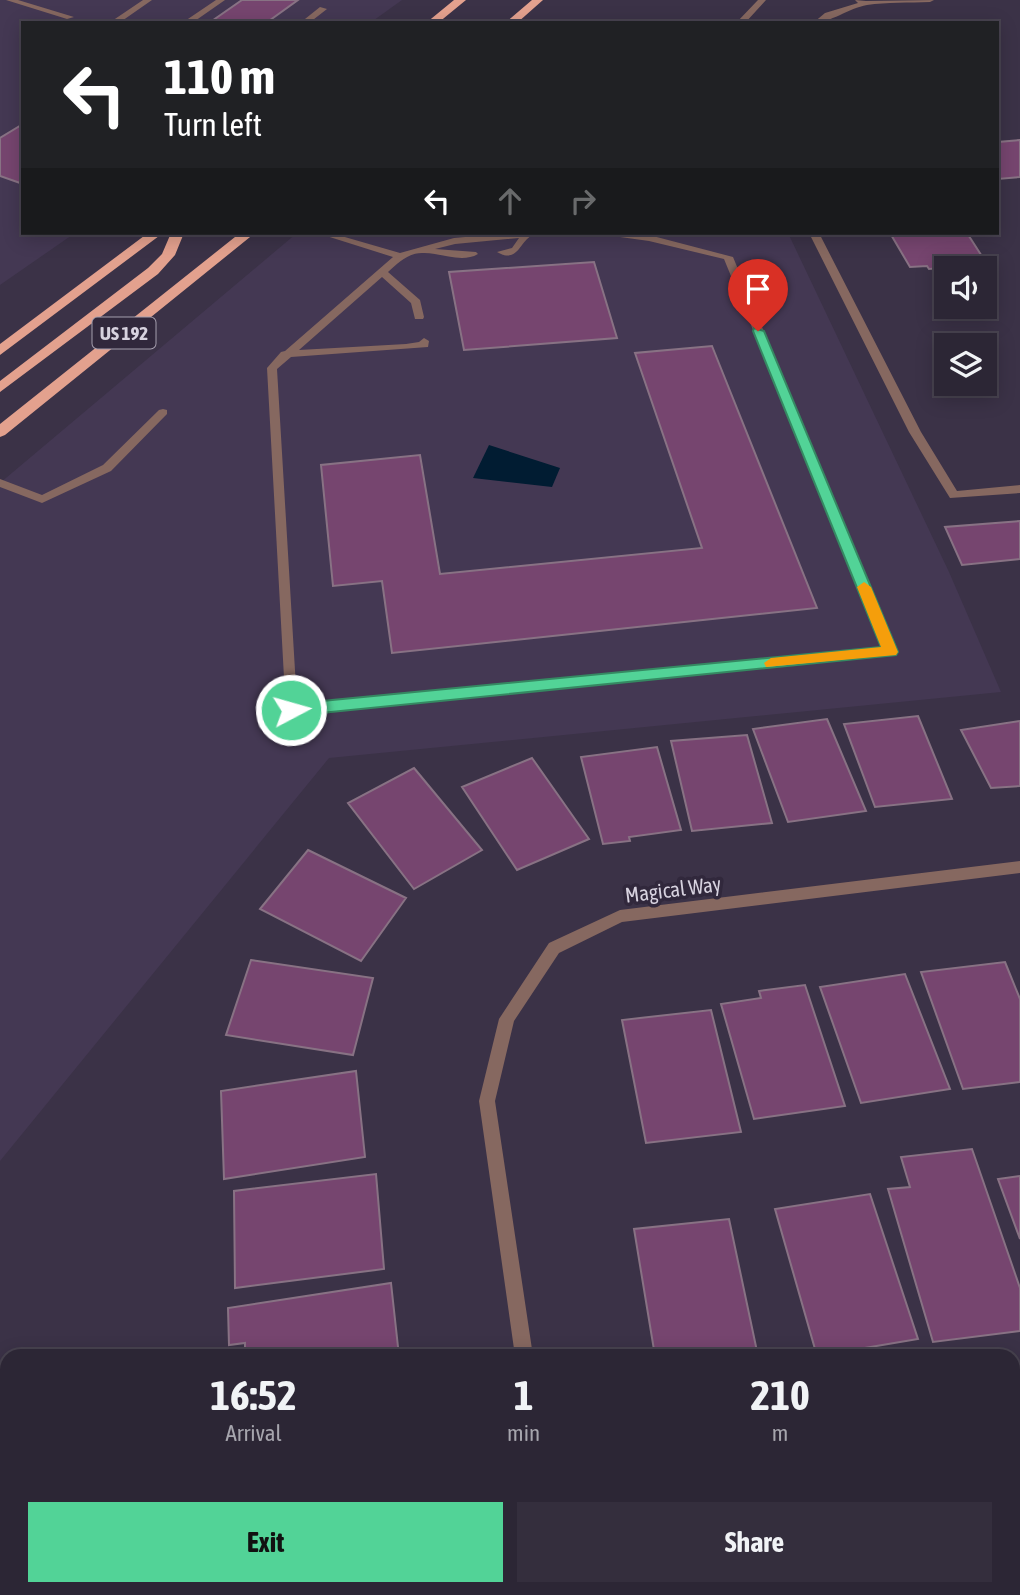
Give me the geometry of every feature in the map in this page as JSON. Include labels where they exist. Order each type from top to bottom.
[{"type":"highway","points":[[512,21],[538,0]]},
{"type":"highway","points":[[434,21],[457,3]]},
{"type":"highway","points":[[444,21],[457,3]]},
{"type":"highway","name":"US 192","points":[[0,351],[153,235]]},
{"type":"highway","points":[[0,388],[153,271],[168,255],[176,235]]},
{"type":"highway","name":"US 192","points":[[0,432],[246,235]]},
{"type":"street","points":[[0,6],[10,0],[70,17]]},
{"type":"street","points":[[116,21],[148,0]]},
{"type":"street","points":[[189,21],[221,0]]},
{"type":"street","points":[[742,21],[762,0]]},
{"type":"street","points":[[820,21],[862,2],[930,0]]},
{"type":"street","points":[[307,21],[323,9]]},
{"type":"street","points":[[329,235],[400,256]]},
{"type":"street","points":[[454,241],[461,235]]},
{"type":"street","points":[[517,235],[454,241],[400,256],[272,368],[291,710],[891,652],[728,257],[649,237],[630,235]]},
{"type":"street","points":[[502,252],[515,250],[526,235]]},
{"type":"street","points":[[815,235],[915,432],[954,495],[1020,489]]},
{"type":"street","points":[[421,250],[453,255],[473,254]]},
{"type":"street","points":[[383,273],[416,302],[419,317]]},
{"type":"street","points":[[285,355],[415,346],[424,345],[424,341]]},
{"type":"street","points":[[0,483],[42,499],[107,468],[163,412]]},
{"type":"street","name":"Magical Way","points":[[523,1349],[487,1101],[507,1019],[554,948],[620,916],[1020,867]]},
{"type":"shaded area","points":[[0,0],[402,0],[373,21],[21,21],[21,235],[72,235],[0,285]]},
{"type":"shaded area","points":[[295,235],[789,235],[949,572],[1001,692],[329,758],[0,1161],[0,483]]},
{"type":"water","points":[[489,445],[560,468],[552,487],[473,478]]},
{"type":"building","points":[[242,0],[298,0],[269,21],[212,21]]},
{"type":"building","points":[[21,125],[21,183],[0,176],[0,138]]},
{"type":"building","points":[[1020,140],[1020,177],[999,179],[999,142]]},
{"type":"building","points":[[891,235],[968,235],[982,256],[934,256],[934,269],[929,269],[927,266],[910,267]]},
{"type":"building","points":[[594,262],[617,338],[464,350],[449,272]]},
{"type":"building","points":[[712,346],[817,608],[392,653],[382,581],[333,586],[321,465],[420,455],[440,574],[702,548],[635,353]]},
{"type":"building","points":[[1020,521],[1020,559],[962,565],[945,527]]},
{"type":"building","points":[[918,716],[952,799],[875,807],[844,724]]},
{"type":"building","points":[[827,719],[866,811],[788,822],[753,729]]},
{"type":"building","points":[[1020,721],[1020,786],[991,788],[961,730]]},
{"type":"building","points":[[747,735],[772,823],[692,831],[671,741]]},
{"type":"building","points":[[657,747],[681,830],[629,837],[630,841],[603,844],[581,757]]},
{"type":"building","points":[[532,758],[589,839],[517,870],[462,787]]},
{"type":"building","points":[[414,768],[482,850],[414,889],[348,803]]},
{"type":"building","points":[[308,850],[406,898],[361,961],[260,909]]},
{"type":"building","points":[[251,960],[373,978],[353,1055],[226,1035]]},
{"type":"building","points":[[1005,962],[1020,999],[1020,1082],[963,1089],[921,972]]},
{"type":"building","points":[[905,974],[950,1089],[861,1103],[820,987]]},
{"type":"building","points":[[805,985],[845,1106],[754,1119],[721,1004],[761,998],[759,991]]},
{"type":"building","points":[[711,1010],[741,1132],[646,1143],[622,1020]]},
{"type":"building","points":[[356,1071],[365,1157],[224,1179],[221,1091]]},
{"type":"building","points":[[972,1149],[1020,1288],[1020,1331],[933,1342],[888,1189],[910,1187],[901,1157]]},
{"type":"building","points":[[376,1174],[384,1269],[235,1288],[234,1191]]},
{"type":"building","points":[[1020,1176],[1020,1239],[998,1179]]},
{"type":"building","points":[[870,1194],[918,1339],[859,1349],[815,1349],[775,1209]]},
{"type":"building","points":[[729,1219],[757,1349],[654,1349],[634,1229]]},
{"type":"building","points":[[391,1283],[398,1349],[245,1349],[245,1343],[229,1345],[228,1308]]},
{"type":"slow traffic","points":[[771,663],[891,652],[864,587]]},
{"type":"route","points":[[291,710],[891,652],[758,331]]}]
